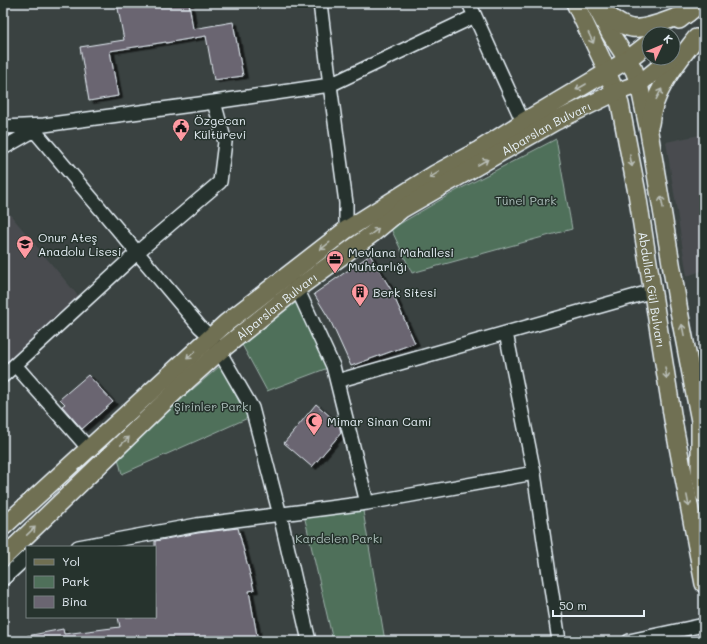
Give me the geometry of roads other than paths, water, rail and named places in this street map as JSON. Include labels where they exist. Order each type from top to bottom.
[{"type":"main road","name":"Abdullah Gül Bulvarı","points":[[575,3],[616,92],[620,104],[637,193],[673,420],[704,584]]},
{"type":"main road","name":"Abdullah Gül Bulvarı","points":[[594,3],[610,33],[634,70],[639,84],[649,132],[679,311],[702,421],[702,472],[704,494]]},
{"type":"main road","points":[[597,3],[601,9],[614,20],[632,28],[652,25],[688,13]]},
{"type":"main road","points":[[671,26],[701,3]]},
{"type":"main road","name":"Alparslan Bulvarı","points":[[681,50],[700,35]]},
{"type":"main road","points":[[649,132],[653,110],[660,92],[682,56],[700,35]]},
{"type":"main road","name":"Alparslan Bulvarı","points":[[31,546],[180,386],[216,344],[226,323],[346,230],[435,174],[479,150],[627,60],[641,49]]},
{"type":"main road","name":"Alparslan Bulvarı","points":[[3,527],[89,449],[216,344],[298,288],[372,234],[402,209],[554,122],[616,92],[639,84],[661,66]]},
{"type":"main road","name":"Alparslan Bulvarı","points":[[3,558],[24,553]]},
{"type":"street","points":[[320,3],[346,203],[346,230]]},
{"type":"street","points":[[469,3],[523,122]]},
{"type":"street","points":[[3,128],[39,128],[330,85],[475,16]]},
{"type":"street","points":[[3,376],[137,253],[220,182],[225,142],[214,102]]},
{"type":"street","points":[[3,148],[39,128]]},
{"type":"street","points":[[39,128],[137,253],[216,344],[252,408],[280,515],[309,641]]},
{"type":"street","points":[[288,274],[298,288],[333,366],[367,503]]},
{"type":"street","points":[[337,381],[653,291]]},
{"type":"street","points":[[506,333],[534,472],[559,641]]},
{"type":"street","points":[[15,365],[89,449]]},
{"type":"street","points":[[83,546],[196,525],[367,503],[534,472]]},
{"type":"street","points":[[3,579],[24,553]]},
{"type":"street","points":[[629,641],[704,625]]},
{"type":"place","name":"Özgecan Kültürevi","points":[[181,142]]},
{"type":"place","name":"Onur Ateş Anadolu Lisesi","points":[[25,259]]},
{"type":"place","name":"Mevlana Mahallesi Muhtarlığı","points":[[335,274]]},
{"type":"place","name":"Berk Sitesi","points":[[360,307]]},
{"type":"place","name":"Mimar Sinan Cami","points":[[314,436]]},
{"type":"park label","name":"Tünel Park","points":[[526,200]]},
{"type":"park label","name":"Şirinler Parkı","points":[[213,406]]},
{"type":"park label","name":"Kardelen Parkı","points":[[339,538]]}]
